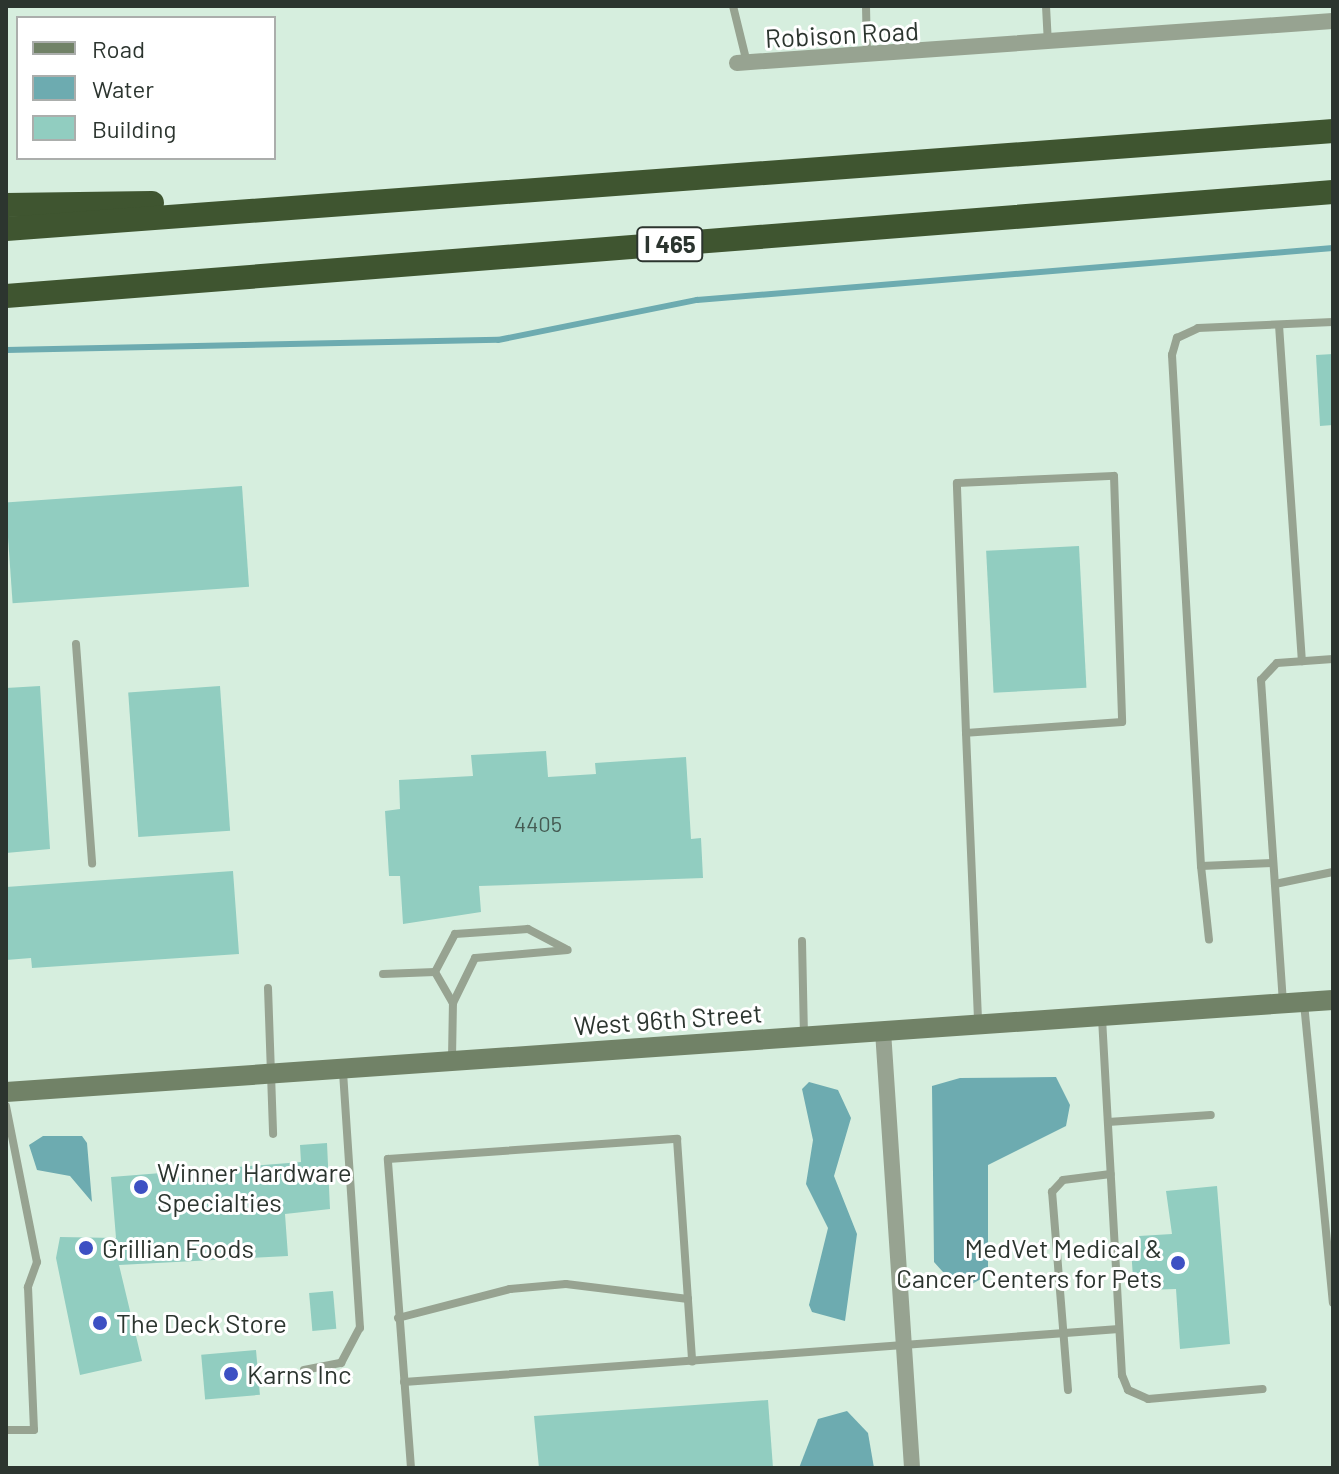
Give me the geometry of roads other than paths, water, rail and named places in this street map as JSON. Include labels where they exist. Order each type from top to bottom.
[{"type":"highway","points":[[6,229],[1333,131]]},
{"type":"highway","name":"I 465","points":[[6,296],[1333,192]]},
{"type":"highway","points":[[6,205],[371,201]]},
{"type":"highway","points":[[6,307],[223,280]]},
{"type":"street","name":"Robison Road","points":[[742,63],[867,59],[1333,21]]},
{"type":"street","name":"West 96th Street","points":[[6,1092],[1333,1000]]},
{"type":"street","points":[[883,1031],[912,1468]]},
{"type":"lane","points":[[733,6],[742,63]]},
{"type":"lane","points":[[866,6],[867,59]]},
{"type":"lane","points":[[1046,6],[1048,44]]},
{"type":"lane","points":[[1209,940],[1201,866],[1172,355],[1177,338],[1198,328],[1333,322]]},
{"type":"lane","points":[[1279,325],[1302,661]]},
{"type":"lane","points":[[966,733],[1122,722],[1114,476],[957,483],[966,733],[978,1024]]},
{"type":"lane","points":[[76,644],[92,863]]},
{"type":"lane","points":[[1333,659],[1277,663],[1261,680],[1275,884],[1328,1208],[1333,1303]]},
{"type":"lane","points":[[1201,866],[1273,863]]},
{"type":"lane","points":[[1275,884],[1333,872]]},
{"type":"lane","points":[[435,972],[455,934],[528,929],[568,950],[475,958],[453,1003],[452,1059]]},
{"type":"lane","points":[[802,941],[804,1036]]},
{"type":"lane","points":[[383,974],[435,972]]},
{"type":"lane","points":[[435,972],[453,1003]]},
{"type":"lane","points":[[268,988],[273,1134]]},
{"type":"lane","points":[[1102,1015],[1122,1375],[1139,1397],[1263,1389]]},
{"type":"lane","points":[[304,1370],[341,1363],[360,1328],[343,1067]]},
{"type":"lane","points":[[6,1106],[37,1262],[28,1287],[34,1430],[6,1430]]},
{"type":"lane","points":[[1108,1122],[1211,1115]]},
{"type":"lane","points":[[411,1468],[388,1159],[677,1139],[692,1361]]},
{"type":"lane","points":[[1068,1390],[1052,1192],[1063,1180],[1111,1174]]},
{"type":"lane","points":[[398,1318],[510,1289],[566,1284],[688,1299]]},
{"type":"lane","points":[[404,1382],[1119,1329]]},
{"type":"water","points":[[1056,1077],[1070,1105],[1066,1126],[988,1165],[988,1275],[972,1284],[951,1281],[934,1262],[932,1086],[960,1078]]},
{"type":"water","points":[[809,1082],[838,1090],[851,1118],[834,1176],[857,1234],[845,1321],[812,1312],[809,1305],[828,1228],[806,1184],[813,1140],[802,1089]]},
{"type":"water","points":[[43,1136],[82,1136],[87,1143],[92,1202],[70,1176],[37,1170],[29,1145]]},
{"type":"water","points":[[847,1411],[868,1433],[874,1468],[799,1468],[818,1419]]},
{"type":"waterway","points":[[6,350],[498,340],[697,300],[1333,248]]},
{"type":"place","name":"Winner Hardware Specialties","points":[[141,1187]]},
{"type":"place","name":"Grillian Foods","points":[[86,1248]]},
{"type":"place","name":"MedVet Medical & Cancer Centers for Pets","points":[[1178,1263]]},
{"type":"place","name":"The Deck Store","points":[[100,1323]]},
{"type":"place","name":"Karns Inc","points":[[231,1374]]}]
